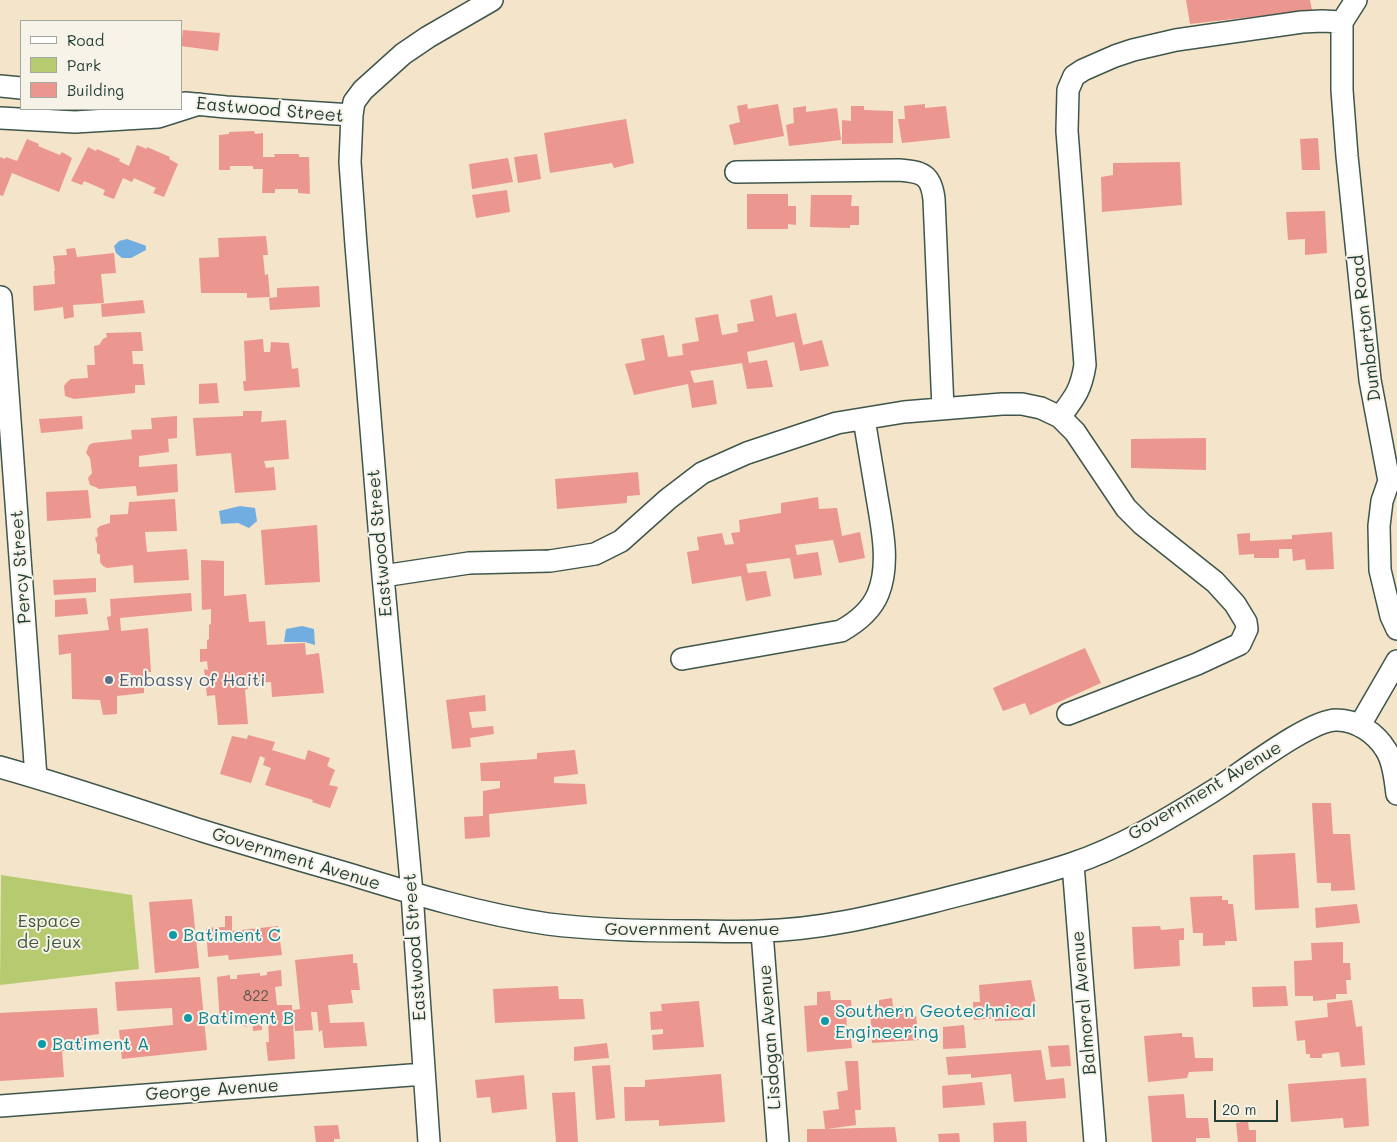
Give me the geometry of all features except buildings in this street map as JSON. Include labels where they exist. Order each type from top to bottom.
[{"type":"street","points":[[352,115],[354,102],[362,90],[403,54],[428,37],[492,0]]},
{"type":"street","points":[[1060,417],[1077,394],[1083,379],[1085,365],[1067,131],[1068,90],[1074,76],[1082,70],[1115,56],[1176,40],[1302,22],[1342,22],[1356,0]]},
{"type":"street","name":"Dumbarton Road","points":[[1342,22],[1342,90],[1370,380],[1393,475],[1382,500],[1379,526],[1380,570],[1391,616],[1397,630]]},
{"type":"street","points":[[0,86],[20,88]]},
{"type":"street","name":"Eastwood Street","points":[[190,103],[352,115],[350,162],[355,236],[412,893],[429,1142]]},
{"type":"street","points":[[0,118],[75,122],[158,117],[174,110]]},
{"type":"street","points":[[736,172],[899,170],[916,171],[926,177],[932,186],[934,199],[943,409]]},
{"type":"street","name":"Percy Street","points":[[1,297],[36,777]]},
{"type":"street","points":[[383,576],[469,563],[550,561],[595,554],[621,541],[668,499],[702,474],[746,453],[837,423],[904,412],[1022,404],[1040,408],[1060,417],[1075,432],[1126,508],[1142,524],[1215,582],[1235,604],[1246,622],[1247,629],[1240,644],[1197,664],[1068,714]]},
{"type":"street","points":[[682,660],[841,631],[852,625],[872,605],[879,592],[883,576],[883,540],[864,419]]},
{"type":"street","points":[[1397,660],[1360,725],[1375,736],[1388,752],[1397,794]]},
{"type":"street","name":"Government Avenue","points":[[0,767],[209,833],[412,893],[494,914],[546,923],[624,931],[762,932],[869,918],[1073,864],[1115,846],[1169,817],[1320,723],[1330,720],[1341,720],[1360,725]]},
{"type":"street","name":"Balmoral Avenue","points":[[1073,864],[1095,1142]]},
{"type":"street","name":"Lisdogan Avenue","points":[[762,932],[778,1142]]},
{"type":"street","name":"George Avenue","points":[[0,1106],[424,1074]]},
{"type":"green space","name":"Espace de jeux","points":[[1,875],[132,895],[139,969],[0,985]]},
{"type":"water","points":[[127,239],[146,246],[146,250],[131,258],[122,258],[116,253],[114,246],[119,241]]},
{"type":"water","points":[[240,506],[255,508],[257,521],[249,528],[238,523],[221,524],[219,511]]},
{"type":"water","points":[[302,626],[314,629],[315,645],[305,642],[284,642],[286,629]]},
{"type":"place","name":"Embassy of Haiti","points":[[109,680]]},
{"type":"place","name":"Batiment C","points":[[173,935]]},
{"type":"place","name":"Batiment B","points":[[188,1018]]},
{"type":"place","name":"Southern Geotechnical Engineering","points":[[825,1021]]},
{"type":"place","name":"Batiment A","points":[[42,1044]]}]
